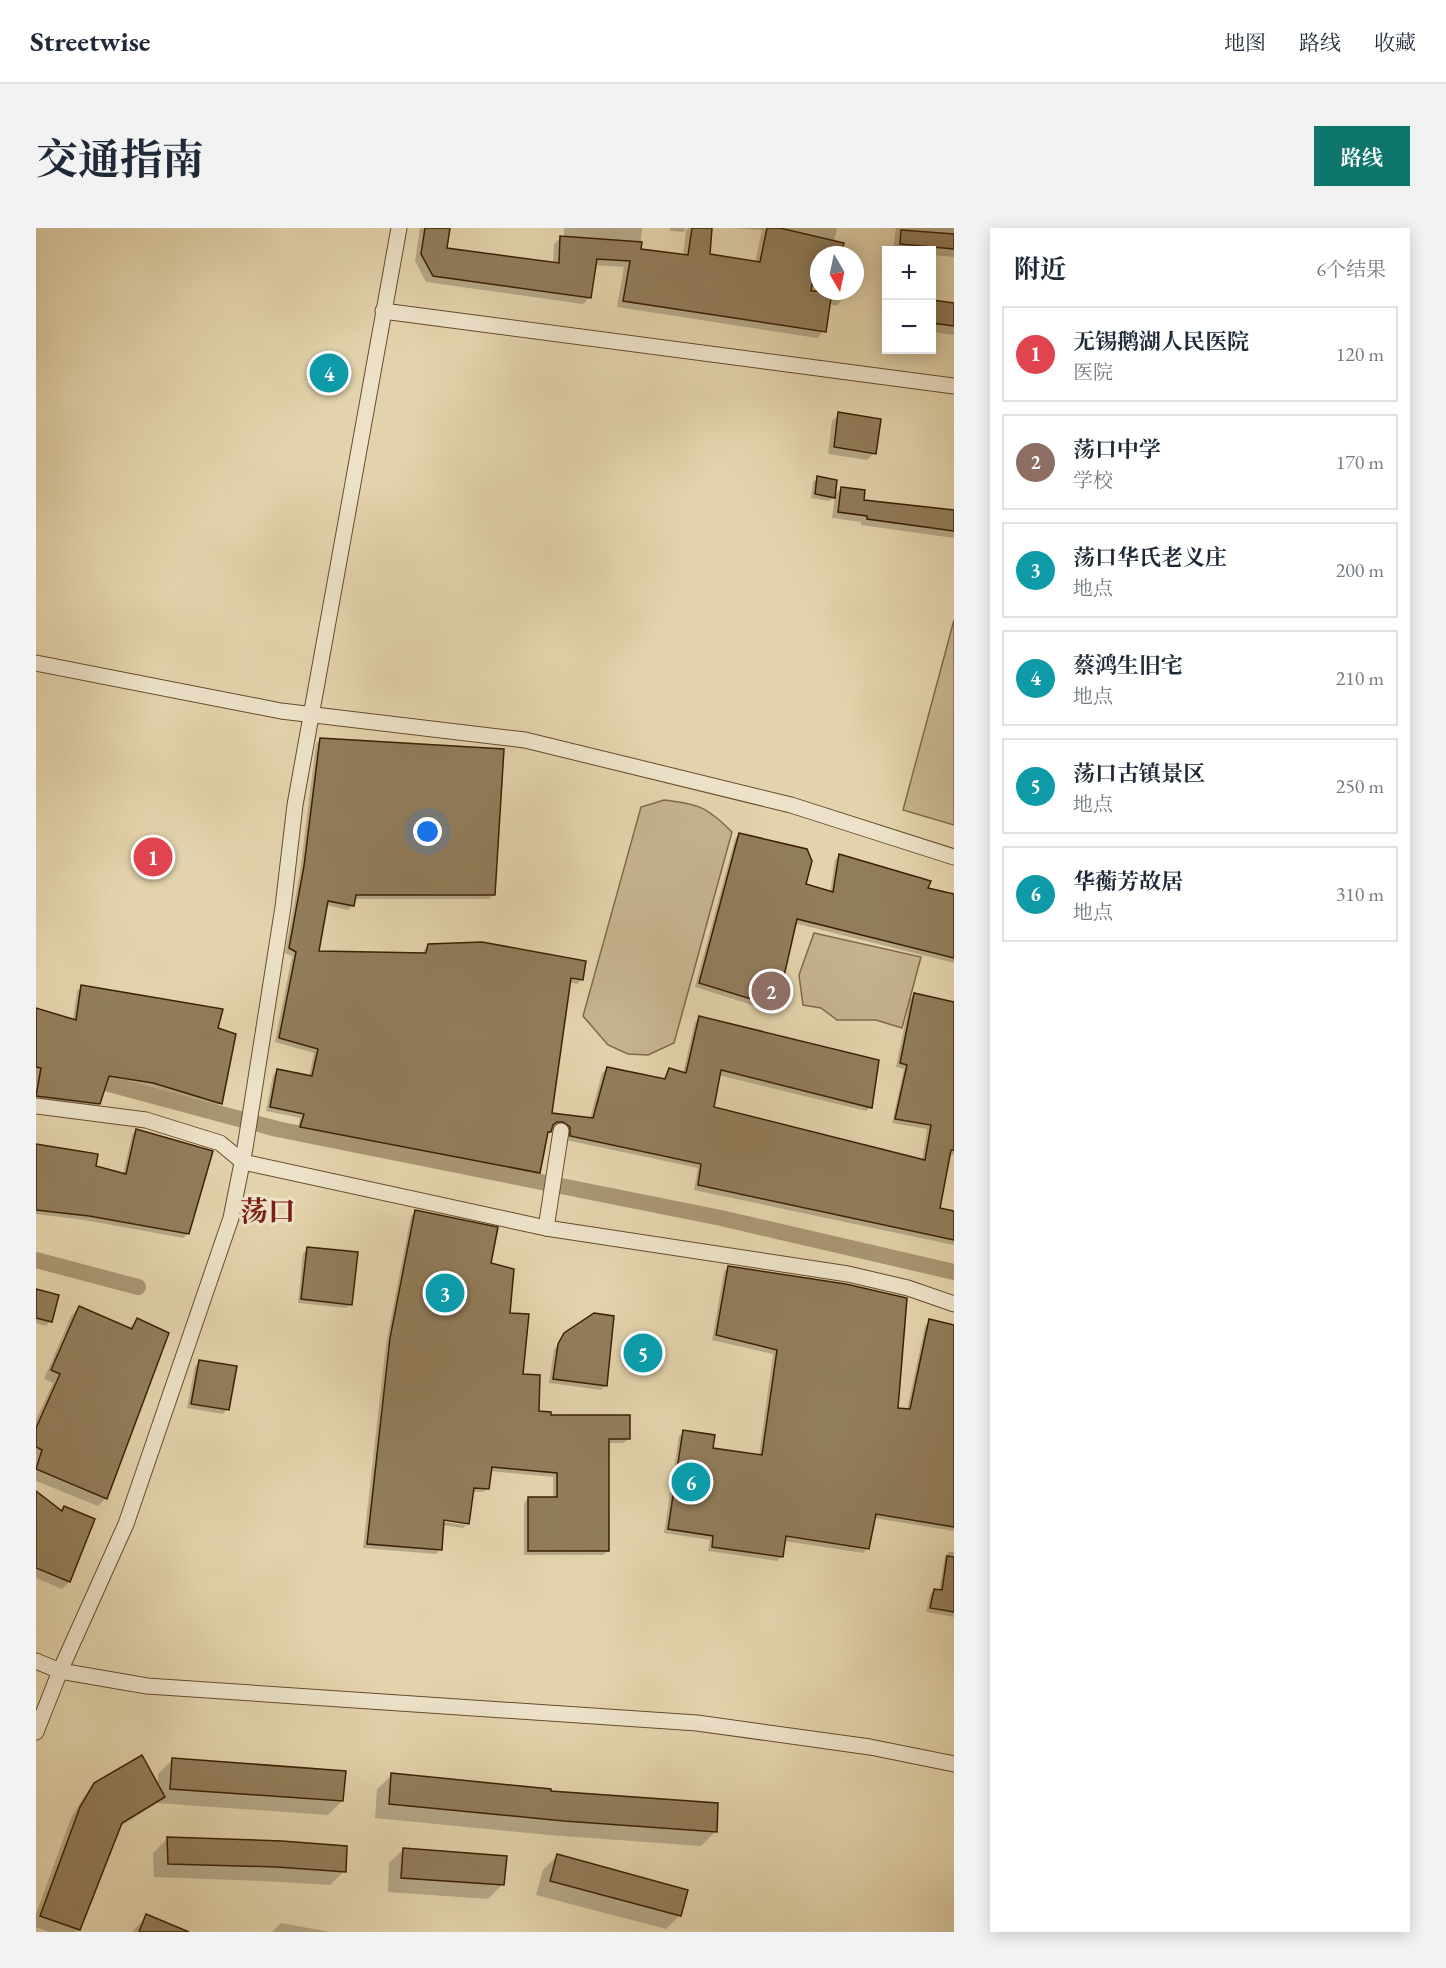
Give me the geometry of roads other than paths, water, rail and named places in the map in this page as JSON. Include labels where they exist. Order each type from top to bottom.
[{"type":"street","points":[[36,1732],[60,1671],[126,1524],[231,1218],[255,1088],[283,907],[295,805],[382,311],[399,228]]},
{"type":"street","points":[[382,311],[954,386]]},
{"type":"street","points":[[36,663],[281,711],[525,740],[791,805],[954,857]]},
{"type":"street","points":[[36,1106],[146,1120],[220,1143],[244,1155],[546,1228],[849,1274],[908,1288],[954,1304]]},
{"type":"street","points":[[546,1228],[561,1131]]},
{"type":"street","points":[[36,1661],[60,1671],[147,1686],[696,1723],[870,1747],[954,1764]]},
{"type":"waterway","points":[[36,1075],[94,1080],[277,1129],[721,1218],[954,1272]]},
{"type":"waterway","points":[[36,1260],[138,1287]]},
{"type":"place","name":"蔡鸿生旧宅","points":[[329,373]]},
{"type":"place","name":"无锡鹅湖人民医院","points":[[153,857]]},
{"type":"place","name":"荡口中学","points":[[771,991]]},
{"type":"place","name":"荡口华氏老义庄","points":[[445,1293]]},
{"type":"place","name":"荡口古镇景区","points":[[643,1353]]},
{"type":"place","name":"华蘅芳故居","points":[[691,1482]]},
{"type":"district","name":"荡口","points":[[268,1211]]}]
